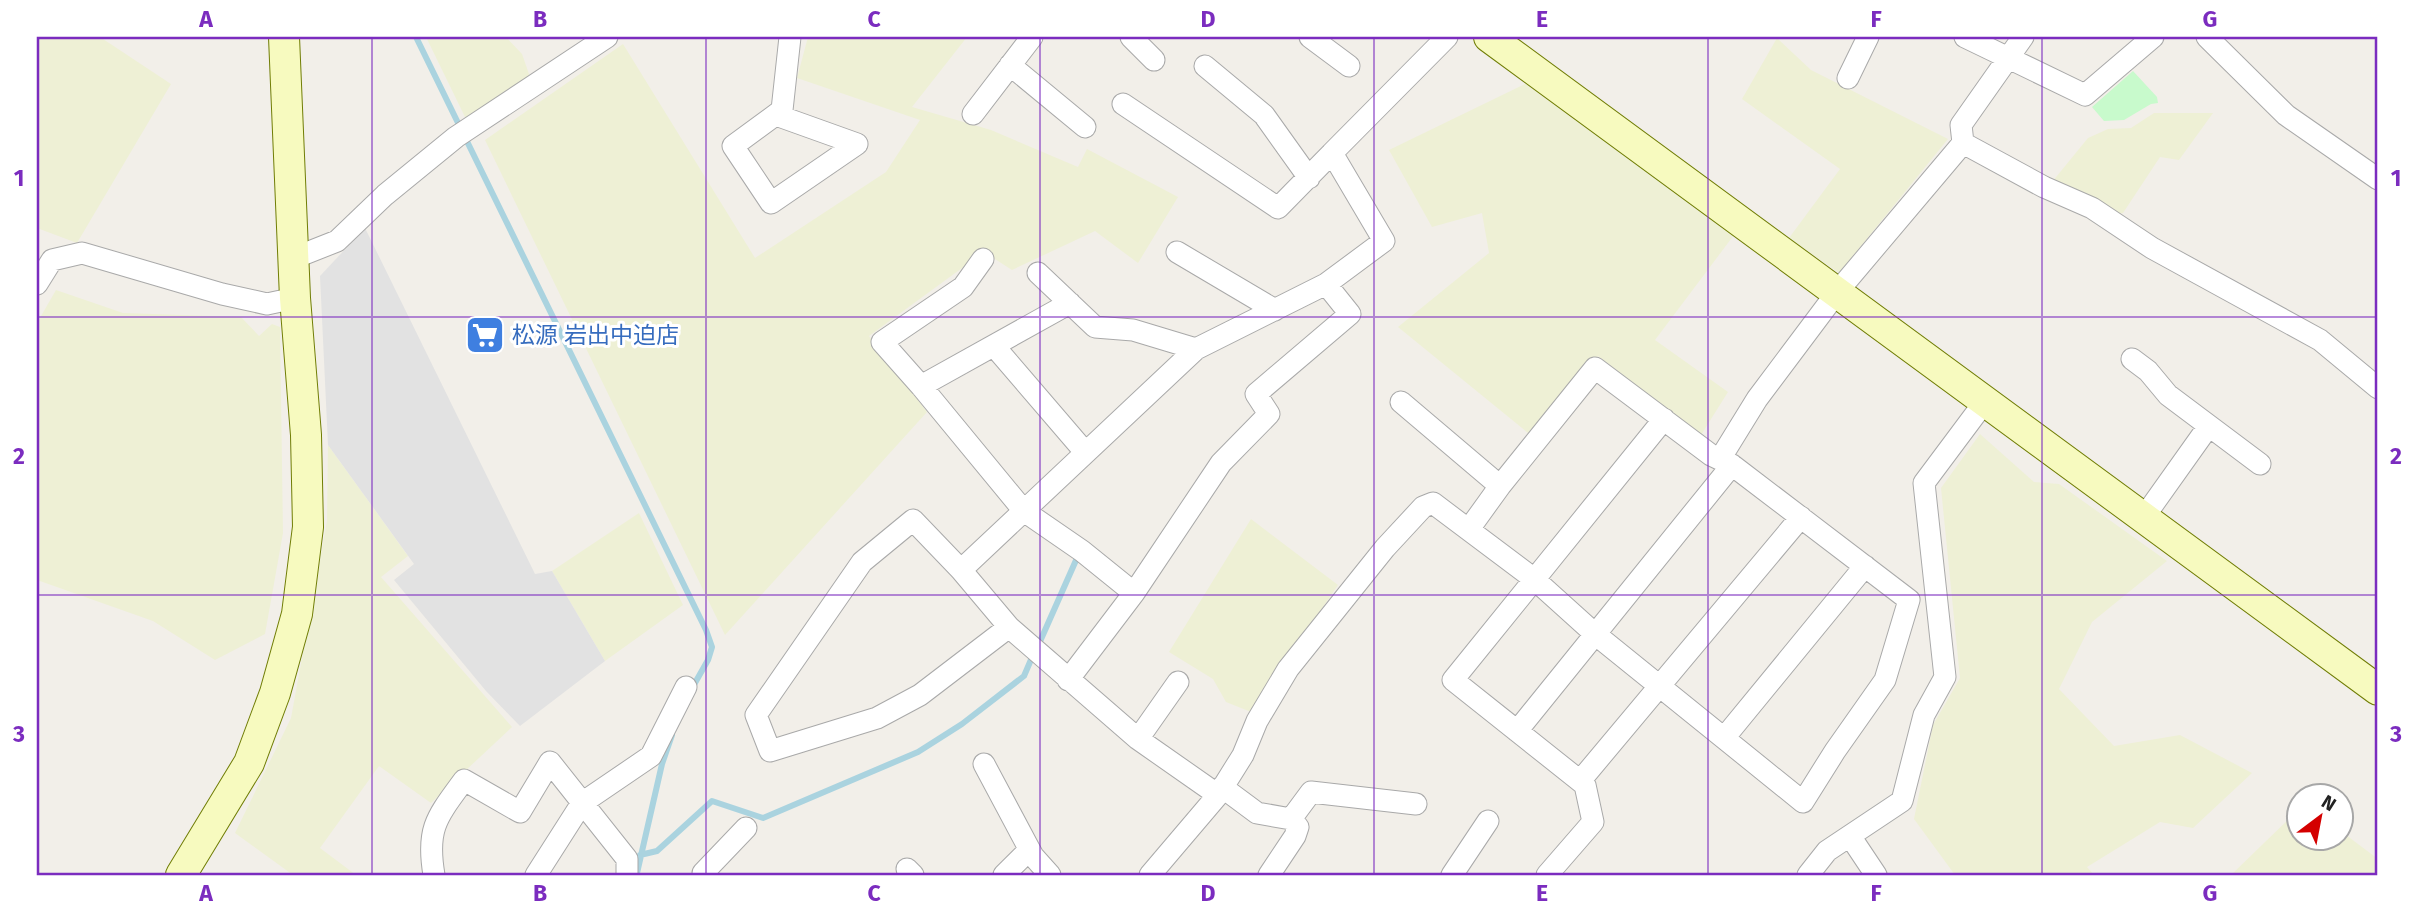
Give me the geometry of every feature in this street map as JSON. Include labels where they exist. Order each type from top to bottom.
[{"type":"street","points":[[181,875],[249,763],[275,693],[297,614],[308,527],[306,435],[295,298],[284,37]]},
{"type":"street","points":[[294,258],[337,241],[385,195],[465,131],[607,37]]},
{"type":"street","points":[[776,115],[857,144],[771,203],[733,146],[782,110],[790,37]]},
{"type":"street","points":[[973,114],[1032,37]]},
{"type":"street","points":[[1131,37],[1154,60]]},
{"type":"street","points":[[1310,37],[1349,66]]},
{"type":"street","points":[[1123,104],[1278,208],[1447,37]]},
{"type":"street","points":[[1489,37],[2378,690]]},
{"type":"street","points":[[1848,78],[1868,37]]},
{"type":"street","points":[[1965,37],[2085,95],[2153,37]]},
{"type":"street","points":[[1517,731],[1726,462],[1757,399],[1838,291],[1963,142],[1961,125],[2023,37]]},
{"type":"street","points":[[2207,37],[2286,115],[2378,179]]},
{"type":"street","points":[[1010,65],[1085,127]]},
{"type":"street","points":[[1205,66],[1264,115],[1309,178]]},
{"type":"street","points":[[1963,142],[2044,187],[2092,208],[2152,248],[2320,340],[2378,388]]},
{"type":"street","points":[[961,570],[1196,349],[1325,284],[1384,241],[1332,153]]},
{"type":"street","points":[[1177,252],[1275,310]]},
{"type":"street","points":[[37,284],[52,260],[82,253],[222,294],[267,304],[295,298]]},
{"type":"street","points":[[983,260],[963,287],[882,342],[1024,511],[1082,551],[1134,593]]},
{"type":"street","points":[[1038,273],[1095,327],[1133,330],[1196,349]]},
{"type":"street","points":[[1068,680],[1134,593],[1222,463],[1269,414],[1256,394],[1350,314],[1325,284]]},
{"type":"street","points":[[921,386],[1070,303]]},
{"type":"street","points":[[994,346],[1085,452]]},
{"type":"street","points":[[2132,359],[2148,371],[2168,395],[2260,464]]},
{"type":"street","points":[[1150,875],[1220,791],[1243,755],[1257,721],[1287,669],[1385,548],[1423,507],[1433,503],[1534,579],[1595,634],[1803,802],[1885,680],[1909,600],[1801,517],[1726,462],[1711,455],[1595,368],[1469,528]]},
{"type":"street","points":[[1808,875],[1827,851],[1902,801],[1924,715],[1945,677],[1924,483],[1986,400]]},
{"type":"street","points":[[1401,402],[1500,486]]},
{"type":"street","points":[[1547,875],[1593,822],[1585,785],[1453,680],[1664,419]]},
{"type":"street","points":[[2144,517],[2208,427]]},
{"type":"street","points":[[1580,781],[1801,517]]},
{"type":"street","points":[[1009,627],[920,695],[877,718],[770,751],[756,715],[862,562],[914,520],[1009,627],[1138,739],[1257,813],[1291,819],[1298,827],[1295,836],[1269,875]]},
{"type":"street","points":[[1724,738],[1865,566]]},
{"type":"street","points":[[1138,739],[1178,681]]},
{"type":"street","points":[[536,875],[582,803],[651,756],[686,687]]},
{"type":"street","points":[[434,875],[430,850],[435,819],[464,780],[520,813],[550,762],[627,859],[626,875]]},
{"type":"street","points":[[984,764],[1029,850],[1050,875]]},
{"type":"street","points":[[1291,819],[1311,792],[1416,804]]},
{"type":"street","points":[[1452,875],[1488,821]]},
{"type":"street","points":[[705,875],[703,873],[746,828]]},
{"type":"street","points":[[1850,836],[1876,875]]},
{"type":"street","points":[[1004,875],[1029,850]]},
{"type":"green space","points":[[37,37],[100,37],[171,84],[77,243],[37,228]]},
{"type":"green space","points":[[426,37],[506,37],[522,54],[530,77],[466,119]]},
{"type":"green space","points":[[808,37],[967,37],[912,107],[991,130],[1078,167],[1087,149],[1178,197],[1138,263],[1095,231],[1012,270],[984,252],[869,336],[927,412],[725,635],[485,140],[623,44],[755,258],[886,172],[920,120],[797,78]]},
{"type":"green space","points":[[1777,38],[1811,70],[1948,139],[1839,273],[1789,238],[1840,169],[1742,99]]},
{"type":"green space","points":[[2133,71],[2157,97],[2158,103],[2151,104],[2124,120],[2104,121],[2092,107]]},
{"type":"green space","points":[[1533,80],[1737,231],[1655,340],[1728,392],[1701,435],[1598,356],[1528,433],[1398,327],[1489,253],[1482,213],[1432,227],[1389,150]]},
{"type":"green space","points":[[2154,113],[2213,113],[2179,160],[2160,157],[2123,213],[2113,214],[2052,182],[2088,138],[2108,129],[2131,128]]},
{"type":"green space","points":[[56,290],[123,313],[241,317],[259,336],[272,324],[280,327],[283,533],[265,634],[215,660],[153,621],[37,580],[37,323]]},
{"type":"green space","points":[[1980,434],[2034,482],[2059,484],[2167,561],[2092,622],[2059,689],[2114,746],[2180,735],[2252,773],[2193,828],[2160,822],[2087,867],[2094,875],[1955,875],[1914,819],[1933,725],[1960,678],[1941,488]]},
{"type":"green space","points":[[328,445],[408,556],[381,577],[512,727],[431,803],[379,766],[320,848],[356,875],[293,875],[235,833],[291,718],[327,521]]},
{"type":"green space","points":[[639,513],[683,605],[605,661],[552,571]]},
{"type":"green space","points":[[1251,519],[1338,585],[1251,712],[1226,702],[1213,679],[1169,652]]},
{"type":"green space","points":[[2286,822],[2286,852],[2356,852],[2356,842],[2378,859],[2378,875],[2231,875]]},
{"type":"shaded area","points":[[365,228],[535,574],[552,571],[605,661],[520,726],[486,691],[394,580],[414,564],[328,445],[320,276]]},
{"type":"waterway","points":[[416,37],[706,630],[712,647],[708,660],[691,690]]},
{"type":"waterway","points":[[1038,646],[1077,558]]},
{"type":"waterway","points":[[640,855],[657,851],[712,801],[763,818],[918,752],[962,724],[1024,676],[1033,655]]},
{"type":"waterway","points":[[637,873],[662,764],[672,735]]},
{"type":"place","name":"松源 岩出中迫店","points":[[485,335]]}]
